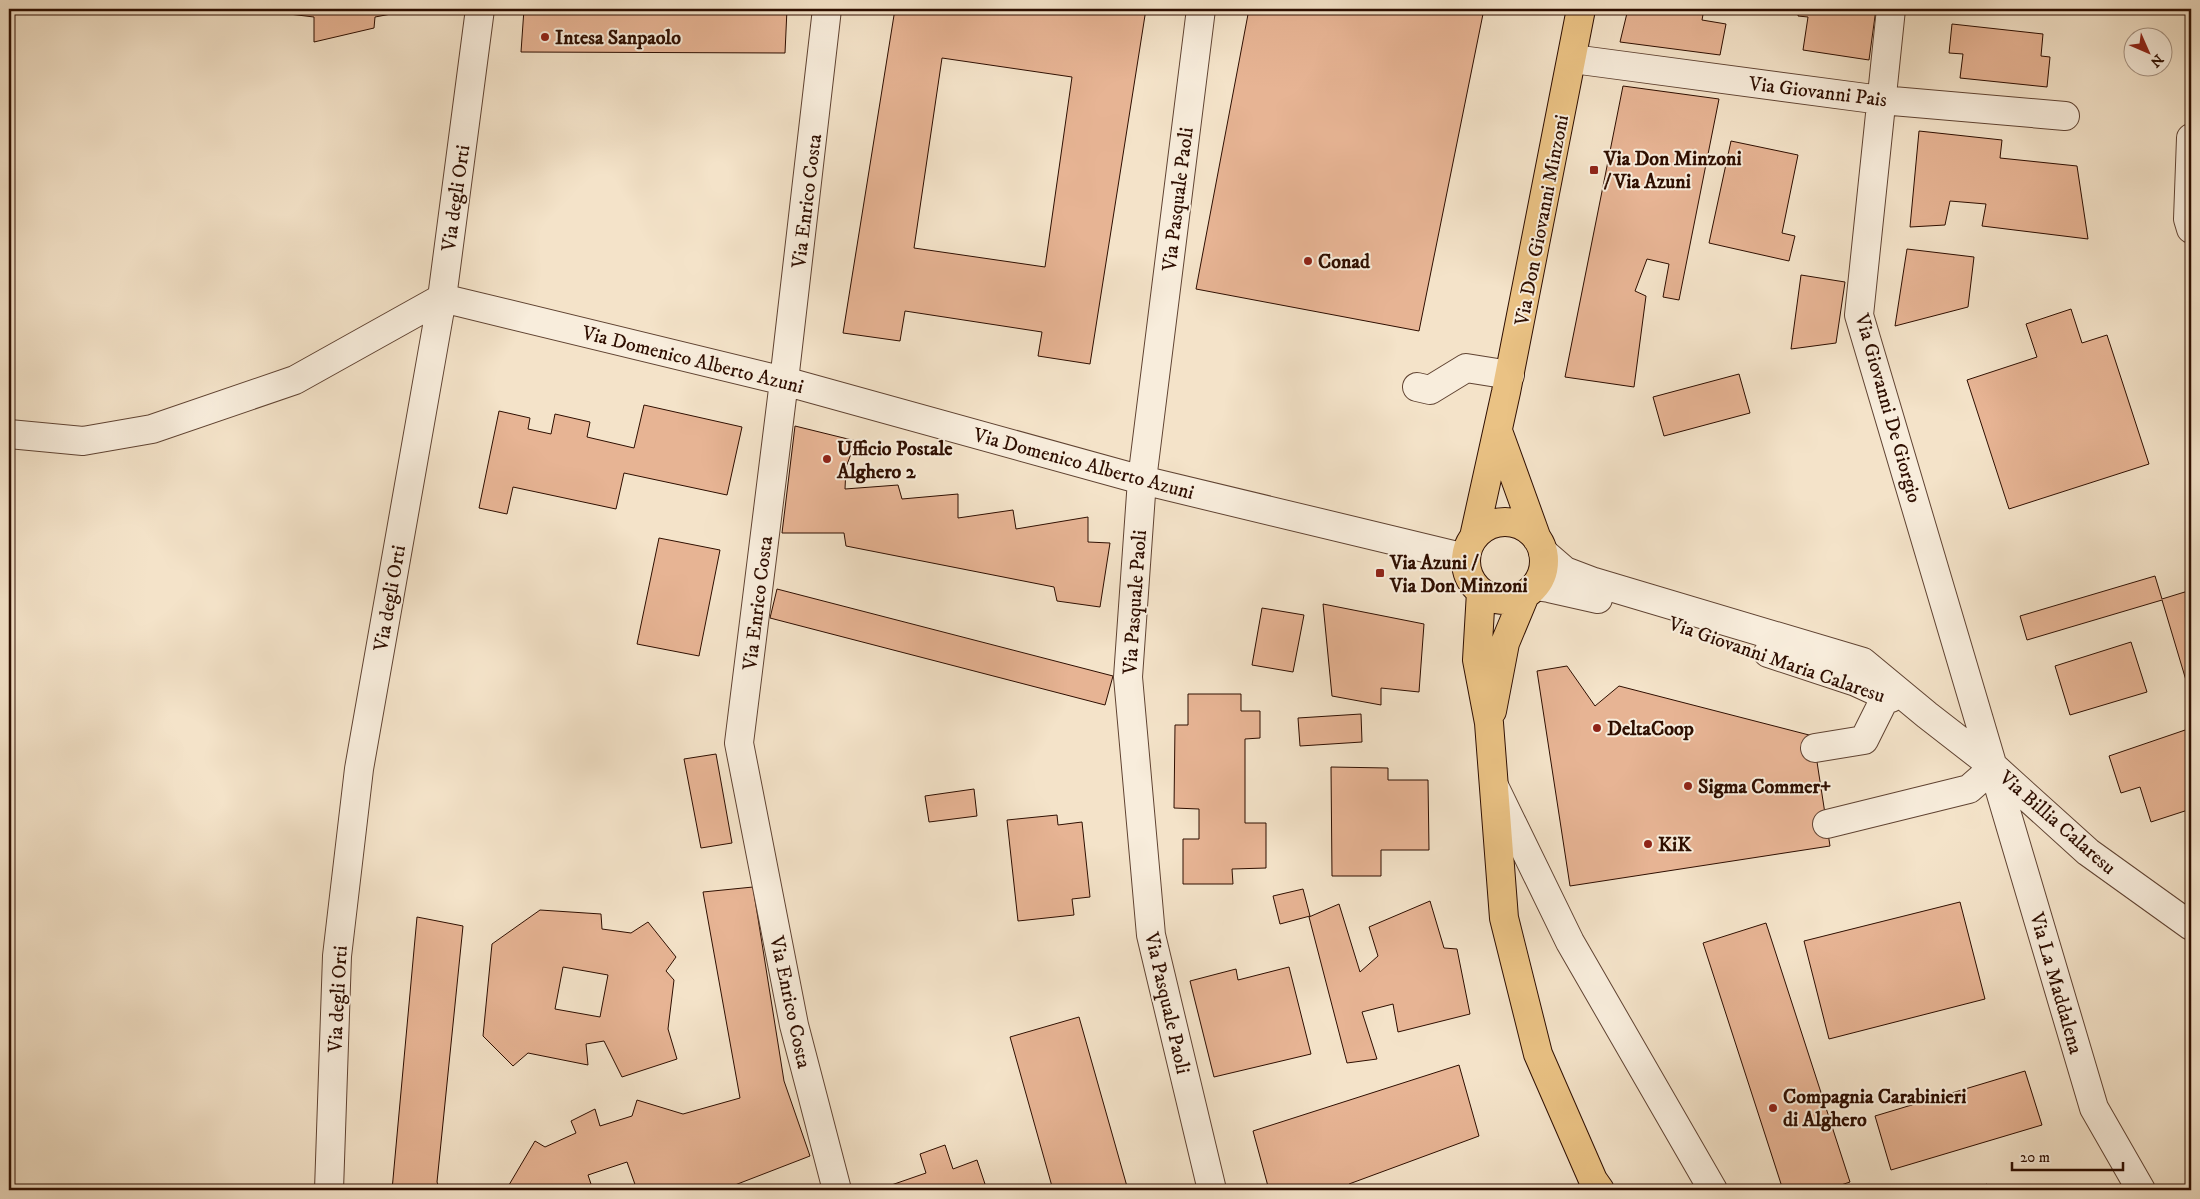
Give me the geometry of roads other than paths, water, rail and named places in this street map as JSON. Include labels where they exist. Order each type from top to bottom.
[{"type":"main road","name":"Via Don Giovanni Minzoni","points":[[1470,548],[1510,375],[1573,59],[1581,9]]},
{"type":"main road","points":[[1489,723],[1504,643],[1530,591],[1543,574],[1540,546],[1498,431]]},
{"type":"main road","points":[[1530,591],[1506,601],[1492,599],[1481,592],[1472,583],[1467,570],[1470,548],[1493,524],[1507,522],[1520,525],[1531,532],[1540,546]]},
{"type":"main road","points":[[1481,592],[1477,660],[1489,723],[1504,918],[1538,1054],[1600,1190]]},
{"type":"street","name":"Via degli Orti","points":[[329,1190],[337,956],[358,779],[442,298],[480,9]]},
{"type":"street","name":"Via Enrico Costa","points":[[827,9],[784,381],[739,743],[794,1025],[838,1190]]},
{"type":"street","name":"Via Pasquale Paoli","points":[[1202,9],[1142,480],[1128,677],[1151,935],[1212,1190]]},
{"type":"street","name":"Via Giovanni De Giorgio","points":[[1892,9],[1859,315],[1994,767]]},
{"type":"street","name":"Via Giovanni Pais","points":[[1573,59],[1881,100],[2065,116]]},
{"type":"street","points":[[2191,138],[2188,219],[2191,229]]},
{"type":"street","name":"Via Domenico Alberto Azuni","points":[[442,298],[784,381],[1142,480],[1470,548]]},
{"type":"street","points":[[9,434],[83,441],[152,429],[295,380],[442,298]]},
{"type":"street","points":[[1417,387],[1430,390],[1466,368],[1510,375]]},
{"type":"street","name":"Via Giovanni Maria Calaresu","points":[[1540,546],[1565,571],[1594,582],[1863,662],[1926,715]]},
{"type":"street","name":"Via Giovanni Maria Calaresu","points":[[1530,591],[1590,596],[1856,682],[1926,715]]},
{"type":"street","points":[[1815,748],[1864,740],[1886,696]]},
{"type":"street","name":"Via Billia Calaresu","points":[[1926,715],[1994,767],[2088,852],[2191,926]]},
{"type":"street","points":[[1827,824],[1969,789],[1994,767]]},
{"type":"street","name":"Via La Maddalena","points":[[1994,767],[2094,1108],[2141,1190]]},
{"type":"street","points":[[1495,788],[1570,942],[1713,1190]]},
{"type":"place","name":"Intesa Sanpaolo","points":[[545,37]]},
{"type":"place","name":"Via Don Minzoni / Via Azuni","points":[[1594,170]]},
{"type":"place","name":"Conad","points":[[1308,261]]},
{"type":"place","name":"Ufficio Postale Alghero 2","points":[[827,459]]},
{"type":"place","name":"Via Azuni / Via Don Minzoni","points":[[1380,573]]},
{"type":"place","name":"DeltaCoop","points":[[1597,728]]},
{"type":"place","name":"Sigma Commer+","points":[[1688,786]]},
{"type":"place","name":"KiK","points":[[1648,844]]},
{"type":"place","name":"Compagnia Carabinieri di Alghero","points":[[1773,1108]]}]
